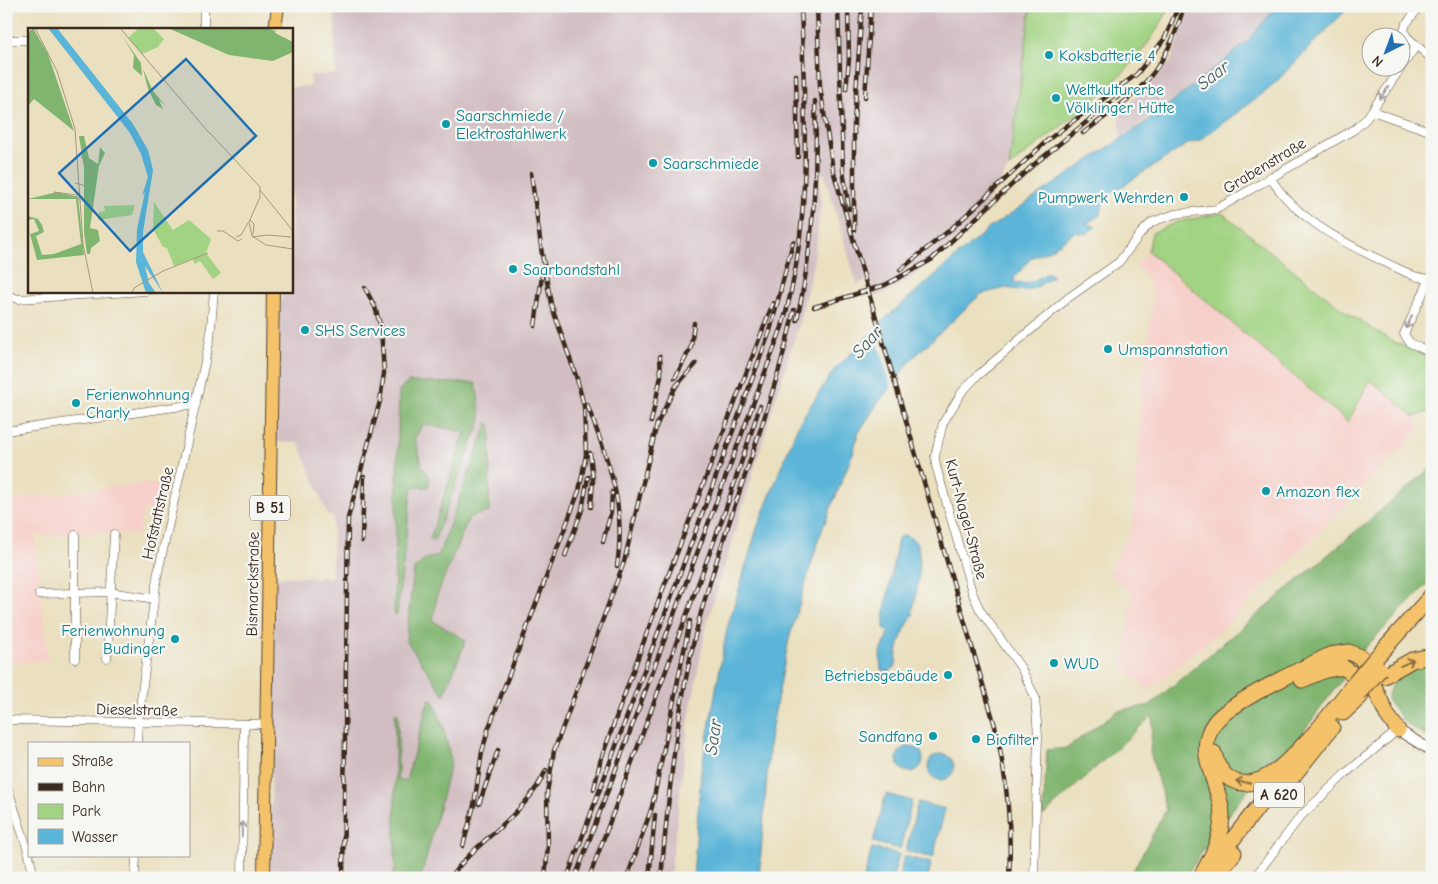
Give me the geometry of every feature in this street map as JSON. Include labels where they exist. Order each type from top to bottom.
[{"type":"highway","points":[[1379,669],[1432,594]]},
{"type":"highway","points":[[1358,692],[1432,609]]},
{"type":"highway","points":[[1202,878],[1212,857],[1221,828],[1220,798],[1206,753],[1206,740],[1210,730],[1223,714],[1330,655],[1349,652],[1361,657],[1388,715],[1398,730]]},
{"type":"highway","points":[[1379,669],[1432,656]]},
{"type":"highway","points":[[1322,725],[1280,767],[1260,781],[1243,784],[1232,780],[1217,764],[1213,744],[1220,726],[1228,719],[1311,675],[1334,668],[1349,670],[1385,717],[1398,730]]},
{"type":"highway","name":"A 620","points":[[1215,878],[1344,713],[1358,692]]},
{"type":"highway","name":"A 620","points":[[1202,878],[1322,725],[1358,692]]},
{"type":"main road","points":[[273,6],[274,28]]},
{"type":"main road","points":[[274,28],[278,6]]},
{"type":"main road","name":"Bismarckstraße","points":[[264,878],[273,292]]},
{"type":"street","points":[[204,6],[204,28]]},
{"type":"street","points":[[1420,6],[1406,24],[1404,31],[1416,46],[1432,58]]},
{"type":"street","points":[[6,40],[28,40]]},
{"type":"street","name":"Grabenstraße","points":[[1160,218],[1217,209],[1355,129],[1372,111],[1416,46]]},
{"type":"street","points":[[1372,111],[1432,132]]},
{"type":"street","points":[[1270,177],[1277,189],[1314,223],[1414,276],[1431,277],[1404,334],[1410,343],[1432,353]]},
{"type":"street","name":"Kurt-Nagel-Straße","points":[[1034,878],[1038,736],[1035,697],[1021,668],[980,610],[972,592],[936,466],[937,440],[948,413],[977,376],[1068,298],[1120,262],[1140,233],[1160,218]]},
{"type":"street","points":[[7,294],[18,299],[130,292]]},
{"type":"street","name":"Hofstattstraße","points":[[137,742],[157,577],[210,339],[214,292]]},
{"type":"street","points":[[6,431],[196,404]]},
{"type":"street","points":[[75,534],[76,659]]},
{"type":"street","points":[[107,658],[114,534]]},
{"type":"street","points":[[39,594],[110,592],[155,599]]},
{"type":"street","name":"Dieselstraße","points":[[6,720],[266,724]]},
{"type":"street","points":[[242,878],[244,724]]},
{"type":"street","points":[[1254,878],[1312,805],[1398,730],[1432,751]]},
{"type":"street","points":[[6,783],[28,852]]},
{"type":"street","points":[[29,856],[34,878]]},
{"type":"street","points":[[135,878],[136,856]]},
{"type":"shaded area","points":[[334,6],[1031,6],[1009,167],[975,223],[904,284],[875,297],[870,280],[857,284],[824,173],[820,174],[821,202],[815,255],[801,317],[707,623],[689,718],[670,878],[270,878],[274,577],[332,577],[333,516],[328,516],[299,443],[276,442],[278,321],[283,292],[292,292],[292,87],[310,86],[310,75],[336,74]]},
{"type":"shaded area","points":[[1189,6],[1277,6],[1247,42],[1208,74],[1121,138],[1119,112],[1148,87],[1171,61]]},
{"type":"shaded area","points":[[1148,251],[1348,422],[1370,380],[1415,417],[1419,427],[1416,434],[1219,632],[1148,690],[1122,666],[1133,593],[1109,574],[1133,524],[1142,384],[1153,298],[1146,275],[1136,266]]},
{"type":"shaded area","points":[[146,483],[168,487],[161,514],[143,510],[138,535],[98,532],[35,536],[48,661],[6,662],[6,501]]},
{"type":"green space","name":"Weltkulturerbe Völklinger Hütte","points":[[1031,6],[1170,6],[1156,32],[1120,76],[1077,114],[1009,167]]},
{"type":"green space","points":[[1222,213],[1347,313],[1392,341],[1432,358],[1432,410],[1415,417],[1370,380],[1348,422],[1148,251],[1152,233],[1177,222]]},
{"type":"green space","points":[[409,382],[476,383],[481,419],[434,541],[430,539],[465,432],[423,424],[415,438],[422,466],[430,478],[428,487],[412,487],[397,615],[394,614],[399,390]]},
{"type":"green space","points":[[488,422],[491,426],[489,512],[469,517],[437,595],[433,621],[466,640],[444,695],[406,640],[414,569],[426,559],[438,556]]},
{"type":"green space","points":[[1432,467],[1432,579],[1365,648],[1295,743],[1259,775],[1210,839],[1185,878],[1129,878],[1166,810],[1150,752],[1153,715],[1043,816],[1047,750],[1067,748],[1117,711],[1150,705]]},
{"type":"green space","points":[[1427,663],[1432,664],[1432,740],[1405,723],[1387,699],[1393,680],[1410,669]]},
{"type":"green space","points":[[429,699],[433,700],[444,729],[451,761],[421,878],[392,878],[395,869],[395,714],[398,714],[398,781],[406,781]]},
{"type":"water","name":"Saar","points":[[1277,6],[1350,6],[1269,89],[1200,140],[1186,145],[1104,198],[1101,214],[1086,224],[1096,226],[1087,234],[1075,232],[1050,250],[1031,258],[1014,278],[1015,283],[1020,284],[1033,281],[1049,272],[1053,276],[1037,287],[1025,291],[1006,288],[981,294],[913,358],[877,404],[858,434],[853,453],[819,538],[789,639],[770,737],[759,878],[693,878],[701,771],[727,629],[757,528],[799,423],[834,370],[888,316],[988,229],[1150,119],[1247,42]]},
{"type":"water","points":[[904,535],[913,540],[917,545],[919,553],[918,580],[912,612],[914,613],[901,638],[897,651],[896,666],[889,672],[881,670],[880,654],[889,633],[884,628],[884,616],[898,538]]},
{"type":"water","points":[[910,746],[919,750],[923,759],[919,768],[910,772],[901,768],[897,759],[901,750]]},
{"type":"water","points":[[941,754],[951,757],[954,767],[951,777],[941,780],[931,777],[928,767],[931,757]]},
{"type":"water","points":[[886,794],[912,801],[900,849],[873,842]]},
{"type":"water","points":[[918,802],[945,809],[933,858],[906,851]]},
{"type":"water","points":[[872,848],[899,854],[893,878],[864,878]]},
{"type":"water","points":[[904,856],[931,863],[928,878],[899,878]]},
{"type":"pier","points":[[880,321],[898,382],[892,389],[873,327]]},
{"type":"railway","points":[[575,878],[782,327],[792,288],[803,208],[805,127],[801,6]]},
{"type":"railway","points":[[817,6],[820,87],[833,170],[995,726],[1008,802],[1010,839],[1009,878]]},
{"type":"railway","points":[[838,6],[843,170],[849,209]]},
{"type":"railway","points":[[846,89],[849,60],[848,6]]},
{"type":"railway","points":[[854,230],[854,122],[862,6]]},
{"type":"railway","points":[[865,97],[871,6]]},
{"type":"railway","points":[[1083,133],[1119,106],[1147,80],[1168,49],[1184,6]]},
{"type":"railway","points":[[900,270],[951,229],[1049,139],[1137,74],[1165,38],[1176,12]]},
{"type":"railway","points":[[796,75],[798,157]]},
{"type":"railway","points":[[814,307],[885,285],[931,260],[1032,166],[1120,95]]},
{"type":"railway","points":[[797,320],[811,238],[816,156],[815,101]]},
{"type":"railway","points":[[463,846],[474,805],[482,752],[488,730],[579,491],[586,455],[584,406],[577,379],[551,304],[531,173]]},
{"type":"railway","points":[[567,878],[770,331],[793,242]]},
{"type":"railway","points":[[535,326],[542,276]]},
{"type":"railway","points":[[343,878],[348,518],[380,401],[384,373],[381,328],[375,307],[365,288]]},
{"type":"railway","points":[[594,789],[600,762],[660,597],[773,303]]},
{"type":"railway","points":[[661,878],[679,716],[691,652],[710,581],[773,389],[794,310]]},
{"type":"railway","points":[[675,378],[691,347],[694,323]]},
{"type":"railway","points":[[651,422],[661,376],[660,356]]},
{"type":"railway","points":[[545,878],[548,846],[547,793],[554,751],[624,562],[657,424],[676,386],[696,364]]},
{"type":"railway","points":[[587,404],[614,484],[619,523],[617,566]]},
{"type":"railway","points":[[589,878],[724,514],[760,406]]},
{"type":"railway","points":[[590,453],[593,480],[591,507]]},
{"type":"railway","points":[[362,541],[364,476]]},
{"type":"railway","points":[[565,556],[582,510],[588,477]]},
{"type":"railway","points":[[603,542],[611,512],[612,492]]},
{"type":"railway","points":[[627,878],[652,807],[690,621]]},
{"type":"railway","points":[[479,804],[498,750]]},
{"type":"railway","points":[[450,878],[461,864],[526,801],[546,770]]},
{"type":"railway","points":[[649,878],[655,815]]},
{"type":"place","name":"Koksbatterie 4","points":[[1049,55]]},
{"type":"place","name":"Weltkulturerbe Völklinger Hütte","points":[[1056,98]]},
{"type":"place","name":"Saarschmiede / Elektrostahlwerk","points":[[446,124]]},
{"type":"place","name":"Saarschmiede","points":[[653,163]]},
{"type":"place","name":"Pumpwerk Wehrden","points":[[1184,197]]},
{"type":"place","name":"Saarbandstahl","points":[[513,269]]},
{"type":"place","name":"SHS Services","points":[[305,330]]},
{"type":"place","name":"Umspannstation","points":[[1108,349]]},
{"type":"place","name":"Ferienwohnung Charly","points":[[76,403]]},
{"type":"place","name":"Amazon flex","points":[[1266,491]]},
{"type":"place","name":"Ferienwohnung Budinger","points":[[175,639]]},
{"type":"place","name":"WUD","points":[[1054,663]]},
{"type":"place","name":"Betriebsgebäude","points":[[948,675]]},
{"type":"place","name":"Sandfang","points":[[933,736]]},
{"type":"place","name":"Biofilter","points":[[976,739]]}]
